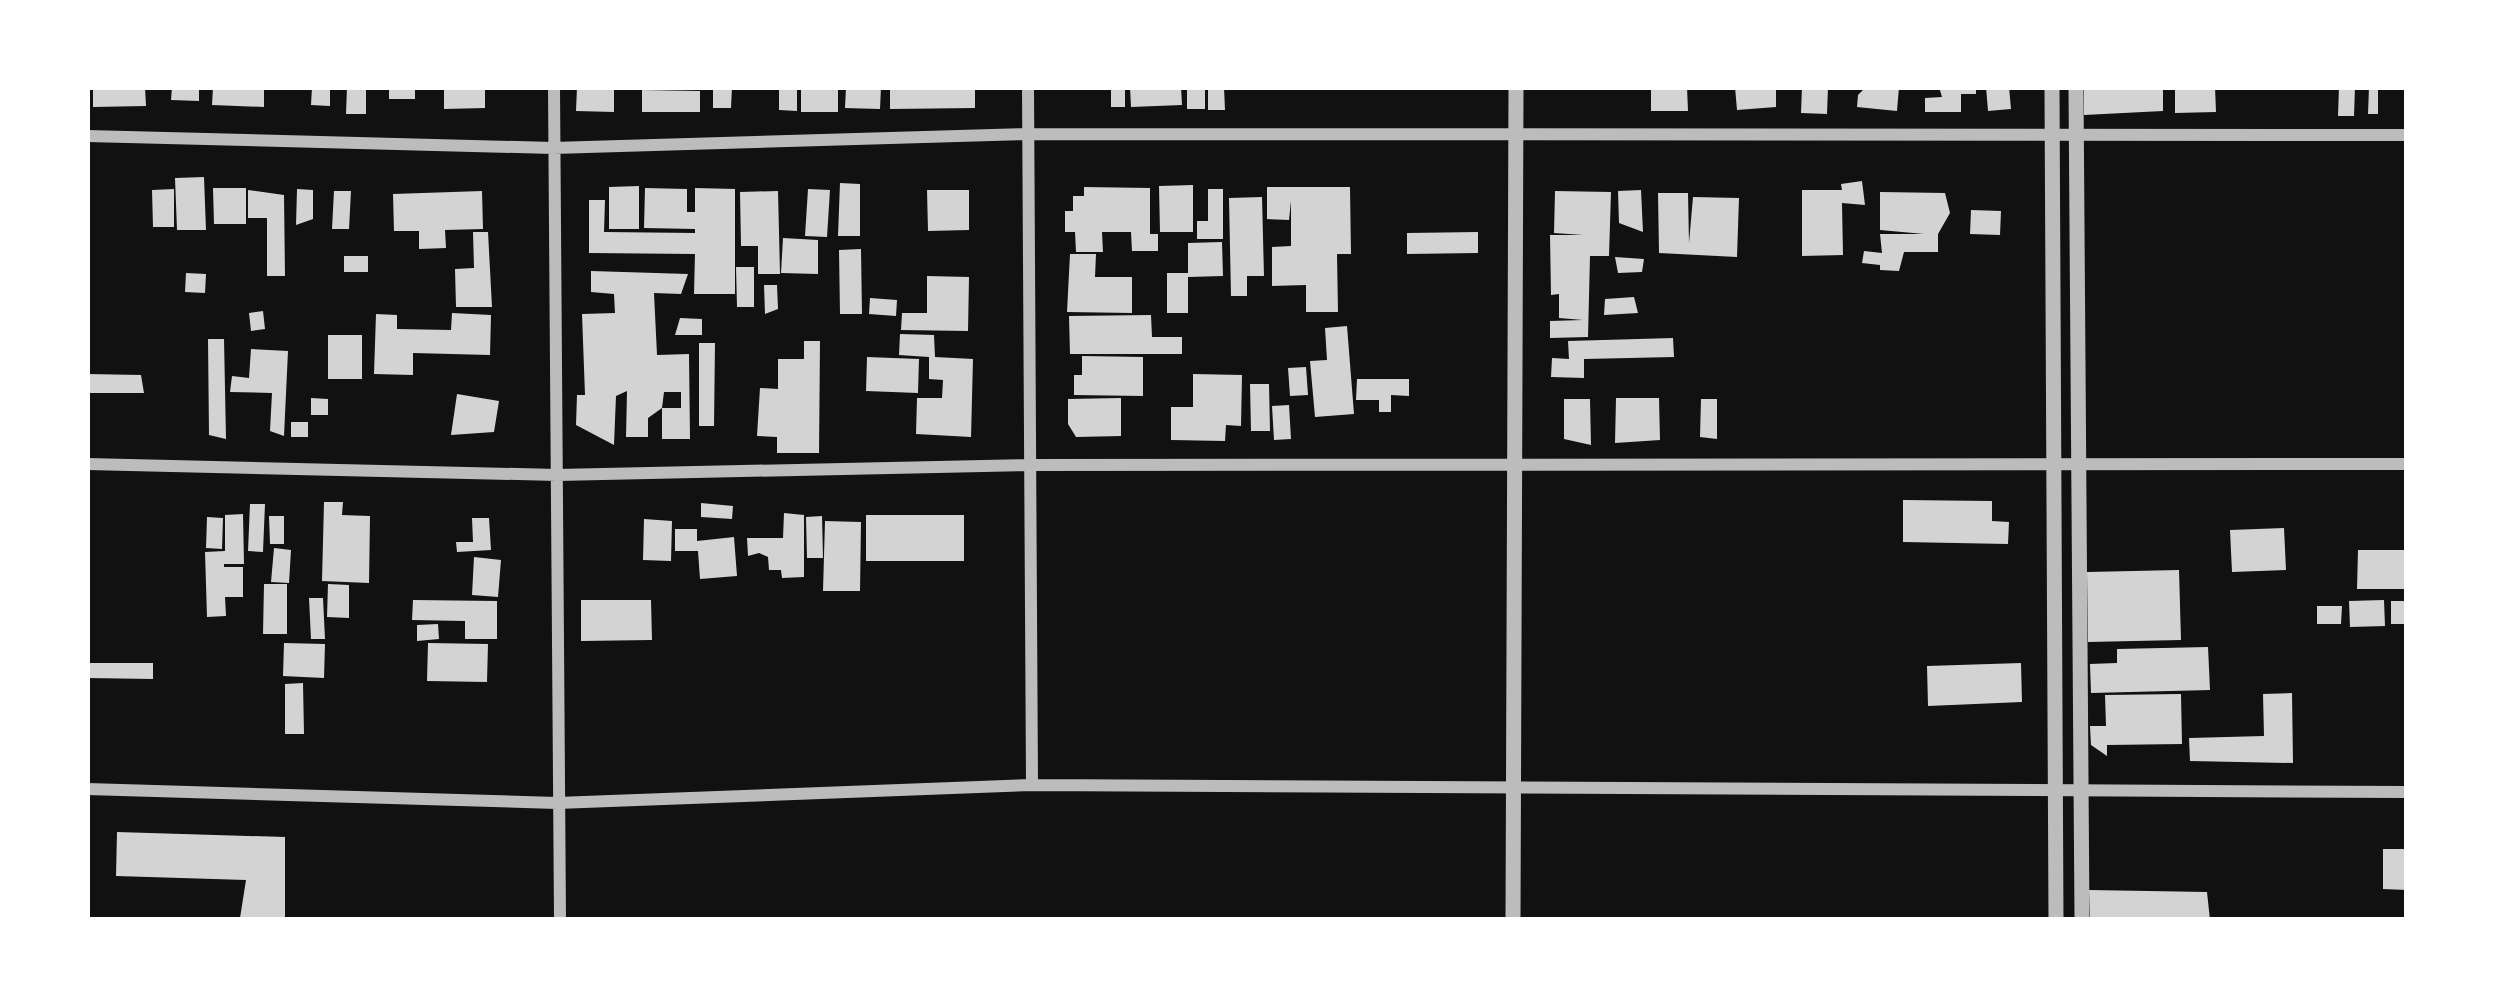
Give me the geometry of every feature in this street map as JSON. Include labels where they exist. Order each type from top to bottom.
[{"type":"street","points":[[554,87],[560,920]]},
{"type":"street","points":[[1028,87],[1032,784]]},
{"type":"street","points":[[1514,920],[1516,87]]},
{"type":"street","points":[[2052,87],[2056,920]]},
{"type":"street","points":[[2076,87],[2083,920]]},
{"type":"street","points":[[87,136],[553,148],[1028,134],[2407,135]]},
{"type":"street","points":[[87,464],[557,475],[1029,465],[2407,464]]},
{"type":"street","points":[[87,789],[557,803],[1032,784],[2407,793]]},
{"type":"building","points":[[93,87],[145,87],[146,106],[93,107]]},
{"type":"building","points":[[172,87],[199,87],[199,101],[171,100]]},
{"type":"building","points":[[213,87],[264,87],[264,107],[212,105]]},
{"type":"building","points":[[312,87],[330,87],[330,106],[311,105]]},
{"type":"building","points":[[347,87],[366,87],[366,114],[346,114]]},
{"type":"building","points":[[389,87],[415,87],[415,99],[389,99]]},
{"type":"building","points":[[444,87],[485,87],[485,108],[444,109]]},
{"type":"building","points":[[577,87],[614,87],[614,112],[576,111]]},
{"type":"building","points":[[713,87],[732,87],[731,108],[713,108]]},
{"type":"building","points":[[779,87],[797,87],[797,111],[779,110]]},
{"type":"building","points":[[801,87],[838,87],[838,112],[801,112]]},
{"type":"building","points":[[846,87],[881,87],[880,109],[845,108]]},
{"type":"building","points":[[890,87],[975,87],[975,108],[890,109]]},
{"type":"building","points":[[1111,87],[1125,87],[1125,107],[1111,107]]},
{"type":"building","points":[[1130,87],[1181,87],[1182,105],[1131,107]]},
{"type":"building","points":[[1187,87],[1205,87],[1205,109],[1187,109]]},
{"type":"building","points":[[1208,87],[1224,87],[1225,110],[1208,110]]},
{"type":"building","points":[[1651,87],[1687,87],[1688,111],[1651,111]]},
{"type":"building","points":[[1735,87],[1776,87],[1776,107],[1737,110]]},
{"type":"building","points":[[1802,87],[1828,87],[1827,114],[1801,113]]},
{"type":"building","points":[[1866,87],[1899,87],[1897,111],[1857,107],[1858,95]]},
{"type":"building","points":[[1939,87],[1976,87],[1976,94],[1961,94],[1961,112],[1925,112],[1925,98],[1942,97]]},
{"type":"building","points":[[1986,87],[2009,87],[2011,109],[1988,111]]},
{"type":"building","points":[[2084,87],[2163,87],[2163,111],[2084,115]]},
{"type":"building","points":[[2175,87],[2215,87],[2216,112],[2175,113]]},
{"type":"building","points":[[2339,87],[2355,87],[2354,116],[2338,116]]},
{"type":"building","points":[[2369,87],[2378,87],[2378,114],[2368,114]]},
{"type":"building","points":[[642,90],[700,91],[700,112],[642,112]]},
{"type":"building","points":[[204,177],[206,230],[177,230],[175,178]]},
{"type":"building","points":[[1862,181],[1865,205],[1842,203],[1843,255],[1802,256],[1802,190],[1842,190],[1841,184]]},
{"type":"building","points":[[840,183],[860,184],[860,236],[838,236]]},
{"type":"building","points":[[1193,185],[1193,232],[1160,232],[1159,186]]},
{"type":"building","points":[[639,186],[639,229],[609,229],[609,187]]},
{"type":"building","points":[[1084,187],[1150,188],[1150,234],[1158,234],[1158,251],[1132,251],[1131,232],[1102,232],[1103,252],[1076,252],[1075,232],[1065,232],[1065,211],[1073,211],[1073,196],[1084,196]]},
{"type":"building","points":[[1267,187],[1350,187],[1351,254],[1337,254],[1338,312],[1306,312],[1306,285],[1272,286],[1272,247],[1291,246],[1291,201],[1289,220],[1267,219]]},
{"type":"building","points":[[213,188],[246,188],[246,224],[214,224]]},
{"type":"building","points":[[645,188],[687,189],[687,212],[695,212],[695,188],[735,189],[735,294],[694,294],[695,254],[589,253],[589,200],[605,200],[604,232],[695,233],[695,229],[644,228]]},
{"type":"building","points":[[174,189],[174,227],[153,227],[152,190]]},
{"type":"building","points":[[297,189],[313,190],[313,219],[296,225]]},
{"type":"building","points":[[808,189],[830,190],[827,237],[805,236]]},
{"type":"building","points":[[1208,189],[1223,189],[1223,239],[1197,239],[1197,221],[1208,221]]},
{"type":"building","points":[[248,190],[284,195],[285,276],[267,276],[267,218],[248,218]]},
{"type":"building","points":[[927,190],[969,190],[969,230],[928,231]]},
{"type":"building","points":[[1641,190],[1643,232],[1619,223],[1618,191]]},
{"type":"building","points":[[334,191],[351,191],[349,229],[332,229]]},
{"type":"building","points":[[482,191],[483,229],[445,230],[446,248],[419,249],[419,231],[394,231],[393,194]]},
{"type":"building","points":[[778,191],[780,274],[758,274],[758,246],[741,246],[740,192]]},
{"type":"building","points":[[1555,191],[1611,192],[1609,256],[1590,256],[1588,337],[1550,338],[1550,321],[1583,320],[1559,318],[1559,294],[1551,295],[1550,235],[1583,235],[1554,233]]},
{"type":"building","points":[[1880,192],[1945,193],[1950,213],[1938,234],[1938,252],[1904,252],[1899,271],[1862,263],[1864,251],[1882,253],[1880,234],[1924,234],[1880,230]]},
{"type":"building","points":[[1658,193],[1688,193],[1689,243],[1693,197],[1739,198],[1737,257],[1659,253]]},
{"type":"building","points":[[1262,197],[1264,276],[1247,276],[1247,296],[1231,296],[1229,198]]},
{"type":"building","points":[[1971,210],[2001,211],[2000,235],[1970,234]]},
{"type":"building","points":[[473,232],[488,232],[492,307],[456,307],[455,269],[474,268]]},
{"type":"building","points":[[1478,232],[1478,253],[1407,254],[1407,233]]},
{"type":"building","points":[[783,238],[818,240],[818,274],[781,273]]},
{"type":"building","points":[[1222,242],[1223,276],[1188,277],[1188,313],[1167,313],[1167,273],[1188,273],[1188,243]]},
{"type":"building","points":[[861,249],[862,314],[840,314],[839,250]]},
{"type":"building","points":[[1070,254],[1096,254],[1095,277],[1132,277],[1132,313],[1067,312]]},
{"type":"building","points":[[344,256],[368,256],[368,272],[344,272]]},
{"type":"building","points":[[1615,257],[1644,259],[1642,272],[1618,273]]},
{"type":"building","points":[[736,267],[754,267],[754,307],[737,307]]},
{"type":"building","points":[[591,271],[688,274],[681,294],[654,293],[657,355],[689,354],[690,439],[662,439],[662,408],[648,418],[648,437],[626,437],[627,391],[616,396],[614,445],[576,425],[577,395],[585,395],[582,314],[615,313],[614,294],[591,292]],"holes":[[[664,392],[681,392],[681,408],[662,408]]]},
{"type":"building","points":[[186,273],[206,274],[205,293],[185,292]]},
{"type":"building","points":[[927,276],[969,277],[968,331],[901,330],[902,313],[927,313]]},
{"type":"building","points":[[764,285],[777,285],[778,309],[765,314]]},
{"type":"building","points":[[1634,297],[1638,313],[1604,315],[1605,299]]},
{"type":"building","points":[[870,298],[897,300],[896,316],[869,314]]},
{"type":"building","points":[[263,311],[265,329],[251,331],[249,313]]},
{"type":"building","points":[[452,313],[491,315],[490,355],[413,353],[413,375],[374,374],[376,314],[397,315],[397,329],[451,330]]},
{"type":"building","points":[[1151,315],[1152,337],[1182,337],[1182,354],[1070,354],[1069,316]]},
{"type":"building","points":[[680,318],[702,319],[702,335],[675,335]]},
{"type":"building","points":[[1347,326],[1354,414],[1315,417],[1310,361],[1327,360],[1325,328]]},
{"type":"building","points":[[900,334],[934,335],[935,357],[973,359],[971,437],[916,434],[917,398],[942,398],[943,380],[929,379],[929,357],[899,355]]},
{"type":"building","points":[[328,335],[362,335],[362,379],[328,379]]},
{"type":"building","points":[[1673,338],[1674,357],[1584,359],[1584,378],[1551,377],[1552,358],[1569,359],[1568,341]]},
{"type":"building","points":[[208,339],[224,339],[226,439],[209,435]]},
{"type":"building","points":[[804,341],[820,341],[819,453],[777,453],[777,437],[757,436],[760,388],[778,389],[778,359],[804,359]]},
{"type":"building","points":[[699,343],[715,343],[714,426],[699,426]]},
{"type":"building","points":[[251,349],[288,351],[284,436],[270,431],[272,393],[230,392],[232,376],[249,378]]},
{"type":"building","points":[[1082,356],[1143,357],[1143,396],[1074,395],[1074,375],[1082,375]]},
{"type":"building","points":[[867,357],[919,359],[918,393],[866,391]]},
{"type":"building","points":[[1306,367],[1308,395],[1290,396],[1288,368]]},
{"type":"building","points":[[87,374],[141,375],[144,393],[88,393]]},
{"type":"building","points":[[1193,374],[1242,375],[1241,426],[1226,425],[1225,441],[1171,440],[1171,407],[1193,407]]},
{"type":"building","points":[[1357,379],[1409,379],[1409,396],[1391,395],[1391,412],[1379,412],[1379,400],[1356,400]]},
{"type":"building","points":[[1250,384],[1269,384],[1270,431],[1251,431]]},
{"type":"building","points":[[457,394],[499,401],[494,432],[451,435]]},
{"type":"building","points":[[311,398],[328,399],[328,415],[311,415]]},
{"type":"building","points":[[1121,398],[1121,436],[1076,437],[1068,424],[1068,399]]},
{"type":"building","points":[[1616,398],[1659,398],[1660,440],[1615,443]]},
{"type":"building","points":[[1564,399],[1590,399],[1591,445],[1564,439]]},
{"type":"building","points":[[1701,399],[1717,399],[1717,439],[1700,437]]},
{"type":"building","points":[[1289,405],[1291,439],[1274,440],[1272,406]]},
{"type":"building","points":[[291,422],[308,422],[308,437],[291,437]]},
{"type":"building","points":[[1903,500],[1992,501],[1992,521],[2009,522],[2008,544],[1903,542]]},
{"type":"building","points":[[324,502],[343,502],[342,515],[370,516],[369,583],[322,581]]},
{"type":"building","points":[[701,503],[733,506],[732,519],[701,517]]},
{"type":"building","points":[[250,504],[265,504],[263,552],[248,551]]},
{"type":"building","points":[[784,513],[804,515],[804,577],[782,578],[781,570],[769,570],[768,557],[748,556],[747,538],[783,538]]},
{"type":"building","points":[[243,514],[244,564],[224,567],[243,567],[243,597],[225,597],[226,616],[207,617],[205,552],[225,551],[225,515]]},
{"type":"building","points":[[866,515],[964,515],[964,561],[866,561]]},
{"type":"building","points":[[269,516],[284,516],[284,544],[270,544]]},
{"type":"building","points":[[822,516],[823,558],[807,558],[806,517]]},
{"type":"building","points":[[207,517],[223,518],[222,549],[206,548]]},
{"type":"building","points":[[472,518],[489,518],[491,550],[457,552],[456,542],[473,542]]},
{"type":"building","points":[[644,519],[672,521],[671,561],[643,560]]},
{"type":"building","points":[[825,521],[861,522],[860,591],[823,591]]},
{"type":"building","points":[[2284,528],[2286,570],[2232,572],[2230,530]]},
{"type":"building","points":[[675,529],[697,529],[697,541],[734,537],[737,576],[700,579],[698,551],[675,551]]},
{"type":"building","points":[[274,548],[291,550],[289,583],[271,582]]},
{"type":"building","points":[[2358,550],[2407,550],[2407,589],[2357,589]]},
{"type":"building","points":[[474,557],[501,560],[498,597],[472,595]]},
{"type":"building","points":[[2179,570],[2181,640],[2088,642],[2087,572]]},
{"type":"building","points":[[264,584],[287,584],[287,634],[263,634]]},
{"type":"building","points":[[328,584],[349,585],[349,618],[327,617]]},
{"type":"building","points":[[309,598],[323,598],[325,639],[311,639]]},
{"type":"building","points":[[413,600],[497,601],[497,639],[465,639],[465,621],[412,620]]},
{"type":"building","points":[[581,600],[651,600],[652,640],[581,641]]},
{"type":"building","points":[[2384,600],[2385,626],[2350,627],[2349,601]]},
{"type":"building","points":[[2391,601],[2407,601],[2407,624],[2391,624]]},
{"type":"building","points":[[2317,606],[2342,606],[2341,624],[2317,624]]},
{"type":"building","points":[[438,624],[439,639],[417,641],[417,625]]},
{"type":"building","points":[[284,643],[325,644],[324,678],[283,676]]},
{"type":"building","points":[[428,643],[488,644],[487,682],[427,681]]},
{"type":"building","points":[[2208,647],[2210,690],[2091,693],[2090,664],[2117,663],[2117,649]]},
{"type":"building","points":[[87,663],[153,663],[153,679],[87,678]]},
{"type":"building","points":[[2021,663],[2022,702],[1928,706],[1927,666]]},
{"type":"building","points":[[303,683],[304,734],[285,734],[285,684]]},
{"type":"building","points":[[2292,693],[2293,763],[2190,761],[2189,738],[2264,736],[2263,694]]},
{"type":"building","points":[[2181,694],[2182,744],[2107,745],[2107,756],[2091,745],[2090,726],[2106,726],[2105,695]]},
{"type":"building","points":[[117,832],[285,837],[285,920],[240,918],[246,880],[116,876]]},
{"type":"building","points":[[2383,849],[2407,849],[2407,890],[2383,889]]},
{"type":"building","points":[[2089,890],[2207,892],[2210,920],[2090,920]]}]
